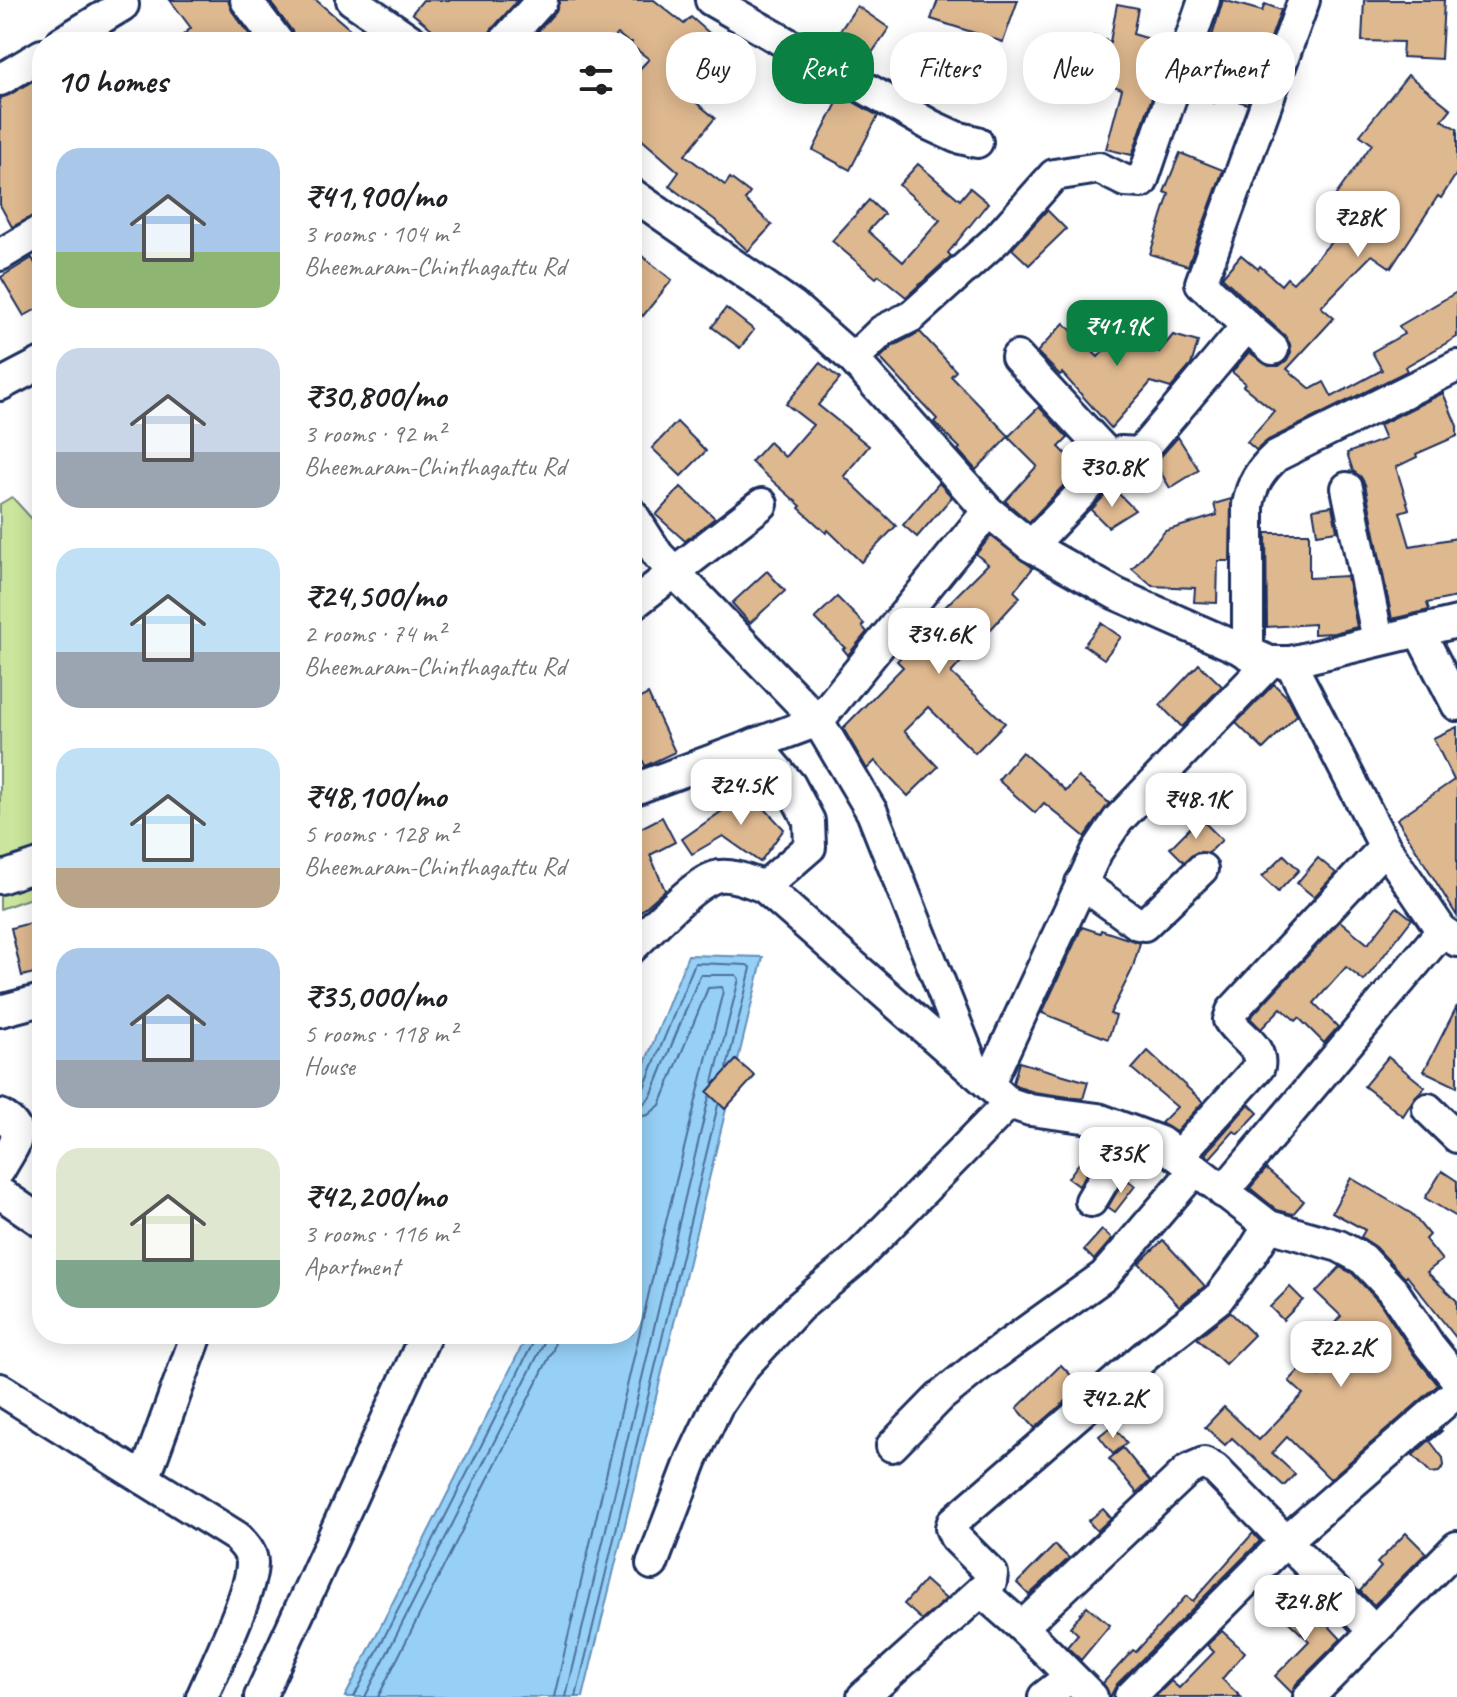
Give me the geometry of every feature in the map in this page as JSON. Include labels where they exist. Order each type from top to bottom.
[{"type":"street","points":[[78,32],[123,5],[122,0]]},
{"type":"street","points":[[246,0],[260,32]]},
{"type":"street","points":[[352,0],[398,32]]},
{"type":"street","points":[[513,32],[542,0]]},
{"type":"street","points":[[711,0],[930,125],[956,137],[977,142]]},
{"type":"street","points":[[853,359],[882,331],[912,316],[986,249],[1054,175],[1099,168],[1125,181],[1142,182],[1204,0]]},
{"type":"street","points":[[1273,349],[1201,283],[1304,0]]},
{"type":"street","points":[[0,80],[32,61]]},
{"type":"street","points":[[642,201],[793,306],[853,359],[988,511],[1031,546],[1116,594],[1269,659],[1378,640],[1457,622]]},
{"type":"street","points":[[0,255],[32,236]]},
{"type":"street","points":[[1031,546],[1121,452],[1140,453],[1247,326]]},
{"type":"street","points":[[1017,357],[1113,460]]},
{"type":"street","points":[[1223,1192],[1450,936],[1385,847],[1269,659],[1248,505],[1252,488],[1260,471],[1276,456],[1457,366]]},
{"type":"street","points":[[0,385],[32,368]]},
{"type":"street","points":[[1347,488],[1378,640]]},
{"type":"street","points":[[642,597],[762,504]]},
{"type":"street","points":[[642,786],[818,721],[988,511]]},
{"type":"street","points":[[642,530],[658,555],[818,721],[872,812],[991,1086]]},
{"type":"street","points":[[1419,631],[1457,705]]},
{"type":"street","points":[[652,1564],[692,1459],[717,1406],[745,1365],[799,1307],[854,1261],[991,1086],[1097,851],[1118,820],[1269,659]]},
{"type":"street","points":[[755,744],[790,785],[809,821],[810,847],[764,887]]},
{"type":"street","points":[[892,1446],[941,1396],[977,1367],[1104,1276],[1259,1067],[1257,1050],[1229,1020],[1232,1011],[1385,847]]},
{"type":"street","points":[[0,878],[32,867]]},
{"type":"street","points":[[1081,883],[1138,924],[1144,925],[1202,869]]},
{"type":"street","points":[[642,938],[691,893],[716,876],[741,879],[764,887],[991,1086],[1030,1110],[1098,1119],[1160,1142],[1269,1226],[1339,1246],[1363,1259],[1451,1358]]},
{"type":"street","points":[[0,1011],[32,1003]]},
{"type":"street","points":[[1428,1109],[1457,1137]]},
{"type":"street","points":[[0,1115],[14,1123],[18,1137],[0,1169]]},
{"type":"street","points":[[1091,1201],[1132,1132]]},
{"type":"street","points":[[0,1193],[32,1215]]},
{"type":"street","points":[[863,1697],[991,1582],[992,1574],[955,1537],[951,1528],[953,1522],[1150,1352],[1218,1299],[1269,1226]]},
{"type":"street","points":[[144,1479],[190,1344]]},
{"type":"street","points":[[260,1697],[421,1344]]},
{"type":"street","points":[[0,1389],[237,1537],[249,1551],[252,1562],[249,1583],[202,1697]]},
{"type":"street","points":[[1130,1697],[1287,1540],[1457,1392]]},
{"type":"street","points":[[1022,1627],[1188,1470],[1204,1463],[1215,1469],[1287,1540],[1373,1630]]},
{"type":"street","points":[[1309,1697],[1457,1547]]},
{"type":"street","points":[[981,1591],[1022,1627],[1081,1687],[1044,1697]]},
{"type":"green space","points":[[12,497],[32,519],[32,898],[0,909],[0,504]]},
{"type":"water","points":[[688,955],[763,957],[583,1697],[345,1697],[523,1344],[642,1344],[642,1071]]},
{"type":"building","points":[[170,0],[228,0],[248,32],[186,32],[191,28]]},
{"type":"building","points":[[273,0],[316,0],[353,32],[292,32],[271,3]]},
{"type":"building","points":[[423,0],[518,0],[490,32],[436,32],[412,13]]},
{"type":"building","points":[[560,0],[654,0],[684,24],[691,17],[708,32],[666,32],[666,104],[698,104],[715,118],[685,155],[725,185],[730,178],[750,193],[745,200],[772,225],[748,251],[715,220],[669,186],[679,172],[642,140],[642,66],[649,59],[642,54],[642,32],[538,31],[556,11]]},
{"type":"building","points":[[938,0],[1018,0],[1007,32],[972,32],[931,19]]},
{"type":"building","points":[[1223,0],[1262,11],[1265,4],[1281,10],[1273,32],[1213,32]]},
{"type":"building","points":[[1364,0],[1444,0],[1441,59],[1402,57],[1403,42],[1362,41]]},
{"type":"building","points":[[1117,4],[1138,8],[1133,34],[1136,35],[1136,104],[1150,104],[1132,155],[1106,149],[1122,89],[1120,32],[1112,32]]},
{"type":"building","points":[[857,6],[889,28],[874,50],[874,32],[839,32]]},
{"type":"building","points":[[1408,75],[1451,109],[1442,120],[1457,129],[1457,173],[1441,198],[1438,196],[1391,268],[1372,255],[1321,307],[1334,318],[1287,369],[1311,389],[1324,382],[1332,397],[1382,370],[1372,352],[1404,334],[1399,326],[1457,292],[1457,337],[1405,367],[1407,371],[1268,440],[1256,450],[1247,442],[1274,411],[1243,386],[1245,383],[1232,372],[1249,352],[1269,366],[1279,366],[1291,352],[1290,344],[1222,277],[1241,255],[1258,269],[1260,266],[1281,285],[1287,278],[1293,283],[1354,218],[1331,202],[1372,144],[1360,135]]},
{"type":"building","points":[[32,81],[32,217],[12,227],[0,205],[0,98]]},
{"type":"building","points":[[836,104],[857,104],[878,116],[850,170],[813,150]]},
{"type":"building","points":[[1180,153],[1223,170],[1188,266],[1150,254],[1169,194],[1164,192]]},
{"type":"building","points":[[918,164],[960,200],[970,188],[988,203],[948,253],[951,256],[906,297],[879,275],[876,278],[832,241],[869,200],[884,214],[868,231],[903,262],[940,220],[899,185]]},
{"type":"building","points":[[1047,210],[1066,229],[1029,265],[1012,249]]},
{"type":"building","points":[[642,256],[672,280],[642,315]]},
{"type":"building","points":[[32,258],[32,312],[24,316],[1,277]]},
{"type":"building","points":[[726,308],[754,330],[740,348],[712,327]]},
{"type":"building","points":[[1064,323],[1098,357],[1129,324],[1159,352],[1173,335],[1198,342],[1191,365],[1171,388],[1151,382],[1111,428],[1062,373],[1060,375],[1037,352]]},
{"type":"building","points":[[920,332],[956,371],[951,376],[1009,436],[976,470],[958,450],[960,448],[934,422],[937,419],[880,358],[893,346]]},
{"type":"building","points":[[820,363],[840,379],[818,405],[869,446],[844,476],[896,526],[861,562],[751,462],[769,442],[785,457],[813,425],[786,404]]},
{"type":"building","points":[[1443,393],[1457,426],[1457,436],[1416,454],[1417,457],[1396,467],[1409,509],[1400,512],[1410,546],[1457,538],[1457,597],[1427,603],[1429,610],[1392,619],[1365,484],[1353,471],[1347,453],[1385,439],[1379,425]]},
{"type":"building","points":[[1039,407],[1068,438],[1059,447],[1080,468],[1029,522],[1005,501],[1037,466],[1008,437]]},
{"type":"building","points":[[677,422],[706,451],[681,476],[652,448]]},
{"type":"building","points":[[1178,437],[1199,470],[1170,488],[1155,463]]},
{"type":"building","points":[[939,483],[952,497],[917,537],[903,525]]},
{"type":"building","points":[[681,487],[715,518],[685,541],[656,515]]},
{"type":"building","points":[[1115,490],[1135,510],[1108,527],[1091,510],[1106,494],[1108,496]]},
{"type":"building","points":[[1231,499],[1230,561],[1218,561],[1217,603],[1194,602],[1195,588],[1152,586],[1132,569],[1165,531],[1217,515],[1214,504]]},
{"type":"building","points":[[1332,506],[1337,531],[1317,534],[1313,509]]},
{"type":"building","points":[[1266,533],[1309,533],[1309,578],[1347,576],[1357,627],[1314,634],[1314,624],[1267,627]]},
{"type":"building","points":[[991,536],[1033,568],[1014,591],[1020,597],[951,673],[1005,723],[975,753],[928,707],[904,731],[938,767],[908,796],[875,761],[867,769],[843,728],[903,667],[897,661],[923,634],[920,632],[988,564],[976,554]]},
{"type":"building","points":[[767,571],[785,591],[750,623],[732,603]]},
{"type":"building","points":[[837,597],[864,624],[862,626],[867,632],[848,655],[845,648],[815,618]]},
{"type":"building","points":[[1101,623],[1121,637],[1104,659],[1084,645]]},
{"type":"building","points":[[1199,664],[1222,686],[1182,727],[1160,705]]},
{"type":"building","points":[[1274,684],[1289,699],[1297,715],[1263,749],[1236,723]]},
{"type":"building","points":[[648,694],[675,752],[645,766],[642,762],[642,697]]},
{"type":"building","points":[[1457,727],[1457,916],[1397,819],[1454,780],[1433,738]]},
{"type":"building","points":[[1022,752],[1066,791],[1078,777],[1109,803],[1085,837],[1044,803],[1035,813],[998,780]]},
{"type":"building","points":[[758,786],[772,802],[765,809],[784,829],[760,862],[723,836],[692,854],[682,839],[735,802],[737,805]]},
{"type":"building","points":[[662,817],[675,842],[650,855],[665,890],[642,910],[642,827]]},
{"type":"building","points":[[1200,818],[1222,840],[1209,853],[1197,852],[1184,862],[1170,848]]},
{"type":"building","points":[[1284,855],[1299,870],[1278,892],[1262,877]]},
{"type":"building","points":[[1318,858],[1336,873],[1314,897],[1297,883]]},
{"type":"building","points":[[1397,907],[1412,919],[1364,981],[1346,967],[1314,1003],[1338,1027],[1324,1043],[1299,1018],[1296,1021],[1281,1008],[1261,1029],[1250,1018],[1340,921],[1368,944]]},
{"type":"building","points":[[32,923],[32,974],[22,976],[11,928]]},
{"type":"building","points":[[1082,927],[1140,943],[1132,970],[1110,1014],[1116,1016],[1108,1039],[1042,1013]]},
{"type":"building","points":[[1457,1006],[1457,1087],[1424,1071]]},
{"type":"building","points":[[1148,1051],[1203,1102],[1176,1132],[1161,1123],[1177,1107],[1132,1069]]},
{"type":"building","points":[[1388,1057],[1425,1087],[1403,1116],[1364,1086]]},
{"type":"building","points":[[736,1060],[755,1076],[725,1109],[707,1092]]},
{"type":"building","points":[[1019,1062],[1088,1082],[1083,1099],[1018,1087],[1013,1083]]},
{"type":"building","points":[[1249,1104],[1258,1113],[1238,1134],[1234,1131],[1210,1158],[1205,1154]]},
{"type":"building","points":[[1091,1147],[1099,1152],[1079,1186],[1068,1178]]},
{"type":"building","points":[[1266,1169],[1304,1201],[1293,1214],[1277,1210],[1250,1188]]},
{"type":"building","points":[[1442,1171],[1457,1181],[1457,1217],[1425,1198]]},
{"type":"building","points":[[1125,1178],[1135,1186],[1115,1212],[1108,1207]]},
{"type":"building","points":[[1351,1178],[1412,1214],[1429,1235],[1425,1239],[1442,1260],[1427,1272],[1457,1301],[1457,1339],[1407,1276],[1405,1278],[1376,1247],[1361,1237],[1365,1230],[1332,1212]]},
{"type":"building","points":[[1102,1230],[1112,1239],[1094,1260],[1084,1250]]},
{"type":"building","points":[[1163,1240],[1205,1286],[1179,1306],[1139,1263]]},
{"type":"building","points":[[1340,1267],[1352,1273],[1380,1303],[1438,1385],[1330,1479],[1287,1437],[1272,1453],[1295,1474],[1284,1486],[1232,1438],[1225,1445],[1205,1427],[1224,1407],[1259,1440],[1303,1394],[1289,1381],[1306,1363],[1319,1376],[1346,1348],[1327,1332],[1341,1316],[1316,1292]]},
{"type":"building","points":[[1290,1287],[1303,1300],[1283,1320],[1270,1307]]},
{"type":"building","points":[[1230,1312],[1254,1335],[1225,1364],[1197,1338]]},
{"type":"building","points":[[1061,1365],[1082,1387],[1035,1428],[1017,1408]]},
{"type":"building","points":[[1113,1425],[1127,1443],[1113,1454],[1099,1436]]},
{"type":"building","points":[[1441,1430],[1430,1441],[1443,1458],[1444,1466],[1439,1472],[1431,1473],[1413,1455]]},
{"type":"building","points":[[1123,1448],[1150,1481],[1137,1493],[1109,1459]]},
{"type":"building","points":[[1103,1509],[1111,1518],[1097,1531],[1088,1521]]},
{"type":"building","points":[[1253,1533],[1260,1541],[1117,1684],[1110,1697],[1103,1683],[1133,1650],[1136,1652],[1186,1596],[1193,1601]]},
{"type":"building","points":[[1406,1533],[1426,1553],[1374,1605],[1360,1591],[1381,1567],[1377,1563]]},
{"type":"building","points":[[1055,1545],[1069,1558],[1029,1595],[1017,1583]]},
{"type":"building","points":[[925,1580],[946,1599],[922,1620],[904,1604]]},
{"type":"building","points":[[1291,1596],[1341,1639],[1296,1684],[1292,1693],[1275,1676],[1309,1641],[1277,1611]]},
{"type":"building","points":[[1087,1606],[1110,1625],[1081,1660],[1067,1647],[1078,1634],[1070,1627]]},
{"type":"building","points":[[1222,1631],[1245,1652],[1222,1679],[1241,1697],[1155,1697],[1171,1681],[1179,1688],[1214,1652],[1207,1645]]}]
